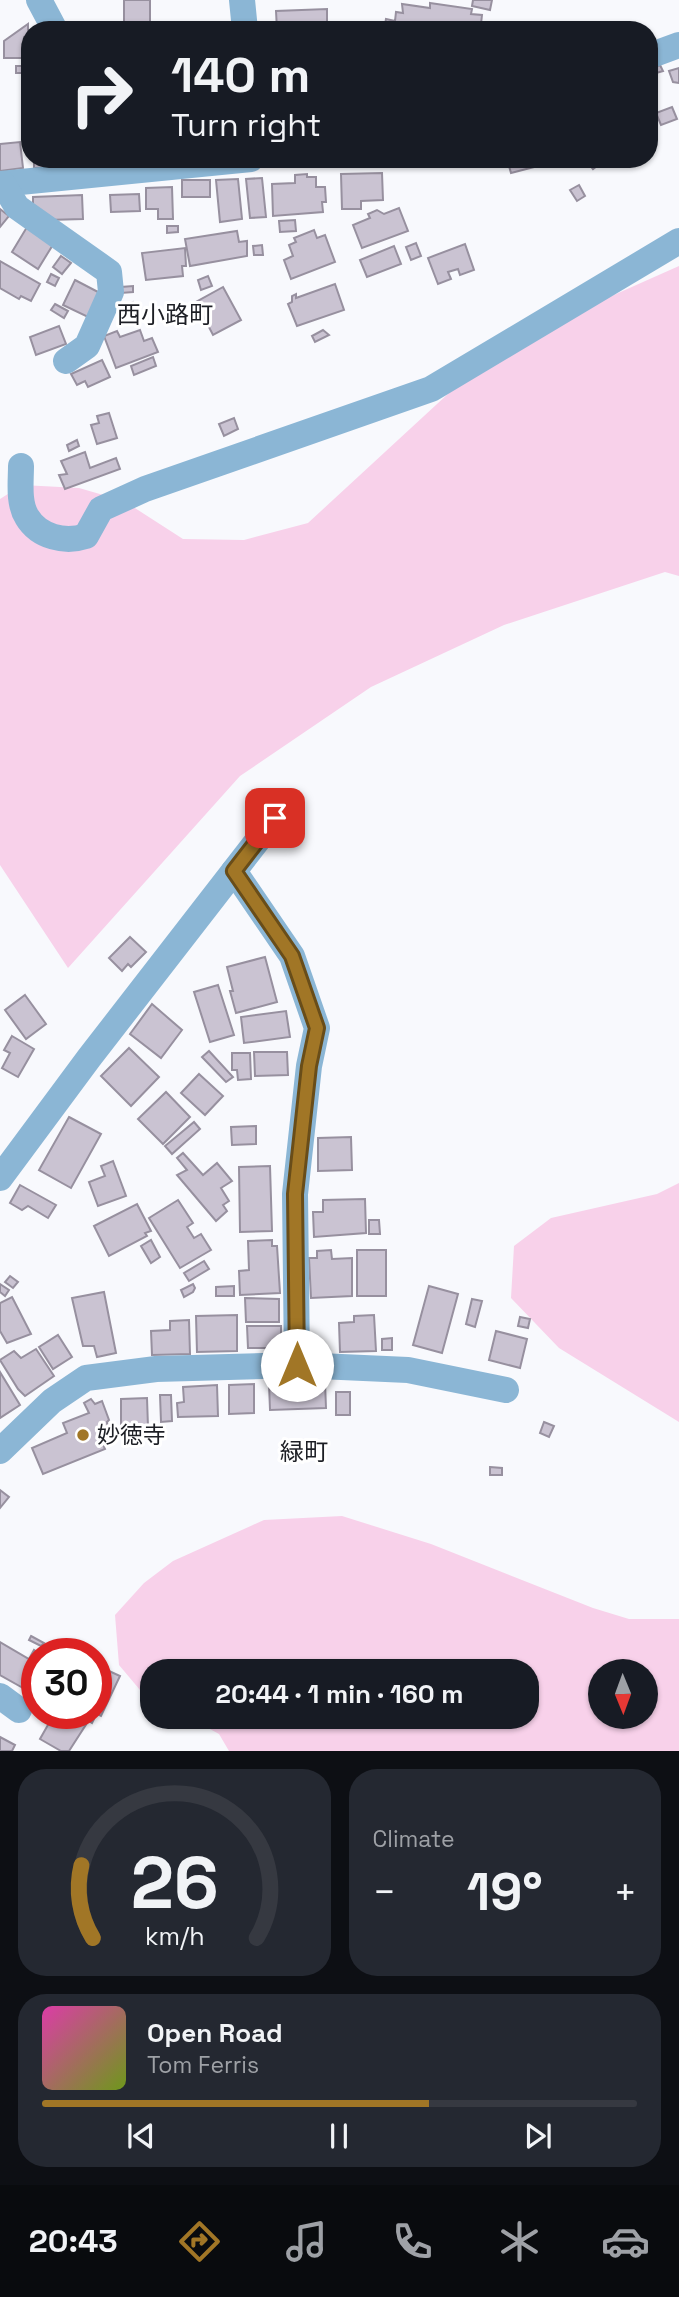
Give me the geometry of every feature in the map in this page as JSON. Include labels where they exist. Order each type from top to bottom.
[{"type":"street","points":[[39,0],[50,21]]},
{"type":"street","points":[[242,0],[244,21]]},
{"type":"street","points":[[658,53],[679,45]]},
{"type":"street","points":[[66,361],[87,346],[111,292],[109,272],[17,207],[2,184],[81,168]]},
{"type":"street","points":[[21,466],[20,490],[26,516],[48,535],[72,540],[86,536],[100,509],[145,489],[431,389],[679,241]]},
{"type":"street","points":[[0,1178],[89,1058],[275,818]]},
{"type":"street","points":[[234,871],[292,956],[317,1028],[309,1066],[295,1194],[297,1365]]},
{"type":"street","points":[[0,1451],[52,1401],[86,1378],[156,1369],[297,1365],[408,1370],[506,1390]]},
{"type":"shaded area","points":[[679,266],[679,576],[665,572],[504,625],[371,687],[240,776],[68,968],[0,865],[0,499],[22,485],[79,488],[124,501],[183,539],[244,540],[308,523],[501,345]]},
{"type":"shaded area","points":[[679,1183],[679,1422],[559,1348],[511,1298],[514,1246],[551,1218],[657,1194]]},
{"type":"shaded area","points":[[342,1516],[431,1544],[593,1608],[629,1619],[679,1619],[679,1751],[229,1751],[219,1734],[210,1729],[539,1729],[539,1659],[140,1659],[140,1690],[119,1665],[115,1615],[144,1583],[173,1561],[264,1520]]},
{"type":"building","points":[[124,0],[150,0],[150,21],[124,21]]},
{"type":"building","points":[[473,0],[492,0],[490,10],[472,6]]},
{"type":"building","points":[[430,3],[472,9],[471,14],[482,15],[481,21],[395,21],[396,12],[403,13],[402,4],[430,8]]},
{"type":"building","points":[[327,9],[327,21],[277,21],[276,11]]},
{"type":"building","points":[[21,29],[21,58],[4,58],[4,41]]},
{"type":"building","points":[[16,66],[21,66],[21,73],[16,73]]},
{"type":"building","points":[[679,68],[679,83],[673,82],[669,71]]},
{"type":"building","points":[[672,107],[677,119],[661,125],[658,112]]},
{"type":"building","points":[[20,142],[23,168],[0,171],[0,144]]},
{"type":"building","points":[[510,168],[530,168],[511,173]]},
{"type":"building","points":[[382,173],[383,200],[361,201],[361,209],[342,209],[341,174]]},
{"type":"building","points":[[307,174],[307,177],[316,177],[316,187],[325,187],[326,202],[322,202],[323,212],[273,216],[272,184],[295,183],[295,175]]},
{"type":"building","points":[[262,178],[266,217],[250,218],[246,179]]},
{"type":"building","points":[[238,179],[242,219],[220,222],[216,180]]},
{"type":"building","points":[[182,180],[210,180],[210,197],[182,197]]},
{"type":"building","points":[[579,185],[585,196],[577,201],[570,190]]},
{"type":"building","points":[[172,187],[173,219],[158,219],[158,209],[146,209],[146,188]]},
{"type":"building","points":[[139,194],[140,211],[111,212],[110,195]]},
{"type":"building","points":[[82,195],[83,219],[47,220],[33,210],[33,197]]},
{"type":"building","points":[[399,208],[408,231],[362,248],[353,225],[370,218],[368,214],[377,210],[384,214]]},
{"type":"building","points":[[0,209],[9,216],[0,227]]},
{"type":"building","points":[[295,220],[296,231],[280,232],[279,221]]},
{"type":"building","points":[[167,226],[178,226],[178,232],[167,233]]},
{"type":"building","points":[[27,227],[54,243],[38,269],[12,252]]},
{"type":"building","points":[[314,230],[317,238],[325,235],[335,262],[291,279],[284,260],[293,256],[289,245],[296,242],[294,238]]},
{"type":"building","points":[[237,231],[239,242],[247,241],[247,256],[190,266],[185,239]]},
{"type":"building","points":[[416,243],[421,256],[411,260],[406,247]]},
{"type":"building","points":[[465,244],[474,270],[460,275],[458,269],[448,272],[451,279],[438,284],[428,258]]},
{"type":"building","points":[[262,245],[263,255],[254,255],[253,246]]},
{"type":"building","points":[[394,246],[401,264],[367,277],[360,260]]},
{"type":"building","points":[[185,248],[186,266],[182,266],[183,276],[146,280],[142,253]]},
{"type":"building","points":[[61,256],[71,263],[62,274],[53,267]]},
{"type":"building","points":[[0,261],[40,284],[31,301],[21,296],[19,299],[0,288]]},
{"type":"building","points":[[51,274],[59,278],[55,286],[47,282]]},
{"type":"building","points":[[208,276],[212,286],[201,290],[198,280]]},
{"type":"building","points":[[75,280],[100,293],[88,317],[63,305]]},
{"type":"building","points":[[335,284],[344,310],[297,326],[288,304],[292,302],[292,296],[296,294],[296,298]]},
{"type":"building","points":[[133,286],[133,292],[121,293],[121,287]]},
{"type":"building","points":[[223,287],[241,320],[213,335],[196,302]]},
{"type":"building","points":[[133,302],[138,313],[126,319],[121,308]]},
{"type":"building","points":[[55,304],[68,311],[64,318],[51,310]]},
{"type":"building","points":[[59,326],[66,344],[36,355],[30,337]]},
{"type":"building","points":[[140,330],[144,341],[152,338],[158,352],[116,368],[104,336],[117,331],[120,337]]},
{"type":"building","points":[[323,330],[329,335],[315,342],[312,336]]},
{"type":"building","points":[[153,357],[156,366],[134,375],[131,366]]},
{"type":"building","points":[[102,360],[110,377],[88,387],[85,381],[77,385],[71,374]]},
{"type":"building","points":[[109,413],[117,438],[97,444],[91,425],[99,423],[97,416]]},
{"type":"building","points":[[234,418],[238,429],[224,436],[219,424]]},
{"type":"building","points":[[77,440],[79,446],[69,451],[67,445]]},
{"type":"building","points":[[85,452],[90,468],[116,458],[120,469],[65,489],[59,475],[67,474],[61,461]]},
{"type":"building","points":[[130,937],[146,952],[131,967],[128,964],[122,971],[109,958]]},
{"type":"building","points":[[265,957],[277,1002],[236,1013],[227,967]]},
{"type":"building","points":[[218,985],[234,1035],[210,1042],[194,992]]},
{"type":"building","points":[[25,995],[46,1024],[26,1039],[5,1010]]},
{"type":"building","points":[[152,1004],[182,1030],[161,1058],[130,1034]]},
{"type":"building","points":[[286,1011],[290,1037],[244,1043],[241,1017]]},
{"type":"building","points":[[12,1036],[34,1049],[18,1077],[2,1068],[10,1053],[4,1050]]},
{"type":"building","points":[[129,1048],[159,1077],[131,1106],[101,1076]]},
{"type":"building","points":[[209,1051],[233,1077],[226,1082],[202,1057]]},
{"type":"building","points":[[254,1052],[287,1052],[288,1075],[255,1076]]},
{"type":"building","points":[[232,1053],[250,1053],[251,1079],[238,1080],[237,1070],[232,1070]]},
{"type":"building","points":[[199,1074],[223,1096],[205,1115],[181,1093]]},
{"type":"building","points":[[166,1092],[190,1117],[163,1144],[138,1119]]},
{"type":"building","points":[[69,1117],[101,1134],[71,1188],[39,1170]]},
{"type":"building","points":[[194,1122],[200,1129],[172,1154],[165,1146]]},
{"type":"building","points":[[256,1126],[256,1144],[232,1145],[231,1127]]},
{"type":"building","points":[[351,1137],[352,1170],[318,1171],[318,1138]]},
{"type":"building","points":[[183,1153],[203,1175],[217,1163],[232,1181],[221,1188],[229,1201],[223,1205],[227,1211],[216,1221],[177,1175],[187,1170],[177,1158]]},
{"type":"building","points":[[113,1161],[126,1196],[98,1206],[89,1182],[105,1176],[101,1166]]},
{"type":"building","points":[[270,1166],[272,1231],[240,1232],[239,1167]]},
{"type":"building","points":[[20,1185],[56,1205],[48,1218],[28,1206],[22,1210],[10,1203]]},
{"type":"building","points":[[365,1199],[366,1233],[314,1237],[313,1212],[323,1212],[323,1200]]},
{"type":"building","points":[[178,1200],[193,1223],[187,1227],[194,1238],[201,1234],[211,1250],[180,1268],[149,1218]]},
{"type":"building","points":[[137,1204],[151,1231],[145,1233],[147,1236],[109,1256],[94,1226]]},
{"type":"building","points":[[369,1220],[379,1220],[380,1234],[369,1234]]},
{"type":"building","points":[[151,1240],[160,1257],[151,1263],[141,1246]]},
{"type":"building","points":[[272,1240],[272,1246],[277,1246],[280,1293],[240,1295],[239,1271],[249,1270],[248,1241]]},
{"type":"building","points":[[331,1250],[332,1259],[352,1258],[352,1296],[311,1298],[309,1258],[317,1258],[317,1251]]},
{"type":"building","points":[[357,1250],[386,1250],[386,1296],[357,1296]]},
{"type":"building","points":[[204,1261],[209,1269],[189,1281],[184,1273]]},
{"type":"building","points":[[10,1276],[18,1282],[13,1288],[5,1282]]},
{"type":"building","points":[[0,1284],[9,1290],[5,1296],[0,1292]]},
{"type":"building","points":[[193,1284],[193,1292],[184,1297],[181,1290]]},
{"type":"building","points":[[234,1286],[234,1296],[216,1296],[216,1287]]},
{"type":"building","points":[[429,1286],[458,1294],[442,1353],[413,1345]]},
{"type":"building","points":[[104,1292],[116,1353],[97,1357],[94,1346],[83,1346],[72,1298]]},
{"type":"building","points":[[12,1297],[31,1334],[7,1343],[0,1331],[0,1303]]},
{"type":"building","points":[[245,1298],[279,1299],[279,1322],[246,1322]]},
{"type":"building","points":[[472,1299],[482,1301],[475,1327],[466,1324]]},
{"type":"building","points":[[237,1315],[237,1351],[197,1352],[196,1316]]},
{"type":"building","points":[[374,1315],[376,1351],[340,1352],[339,1323],[354,1322],[354,1316]]},
{"type":"building","points":[[520,1317],[530,1319],[528,1328],[518,1326]]},
{"type":"building","points":[[189,1320],[190,1354],[152,1355],[151,1331],[170,1330],[170,1321]]},
{"type":"building","points":[[247,1326],[281,1326],[281,1348],[248,1348]]},
{"type":"building","points":[[496,1331],[527,1339],[520,1368],[489,1360]]},
{"type":"building","points":[[58,1335],[72,1357],[53,1369],[39,1347]]},
{"type":"building","points":[[392,1338],[392,1350],[382,1350],[382,1339]]},
{"type":"building","points":[[36,1349],[54,1376],[25,1396],[0,1360],[14,1351],[21,1358]]},
{"type":"building","points":[[0,1372],[20,1405],[0,1418]]},
{"type":"building","points":[[325,1382],[326,1408],[270,1410],[269,1384]]},
{"type":"building","points":[[254,1384],[254,1413],[229,1414],[229,1385]]},
{"type":"building","points":[[217,1385],[218,1416],[178,1417],[177,1403],[184,1402],[183,1387]]},
{"type":"building","points":[[336,1392],[350,1392],[350,1415],[336,1415]]},
{"type":"building","points":[[160,1395],[171,1395],[172,1421],[161,1422]]},
{"type":"building","points":[[147,1398],[148,1427],[121,1427],[121,1399]]},
{"type":"building","name":"妙徳寺","points":[[91,1399],[95,1404],[102,1401],[109,1420],[108,1434],[100,1437],[105,1449],[43,1474],[32,1448],[67,1433],[63,1423],[89,1413],[84,1403]]},
{"type":"building","points":[[544,1422],[554,1426],[549,1437],[540,1433]]},
{"type":"building","points":[[490,1467],[502,1468],[502,1475],[490,1475]]},
{"type":"building","points":[[0,1490],[9,1497],[0,1508]]},
{"type":"building","points":[[0,1642],[21,1654],[21,1687],[0,1675]]},
{"type":"building","points":[[112,1672],[120,1676],[112,1693]]},
{"type":"building","points":[[46,1729],[83,1729],[69,1751],[61,1751],[40,1739]]},
{"type":"building","points":[[0,1737],[15,1745],[12,1751],[0,1751]]},
{"type":"place","name":"妙徳寺","points":[[83,1435]]},
{"type":"district","name":"西小路町","points":[[165,315]]},
{"type":"district","name":"緑町","points":[[304,1452]]},
{"type":"route","points":[[275,818],[234,871],[292,956],[317,1028],[309,1066],[295,1194],[297,1365]]}]
